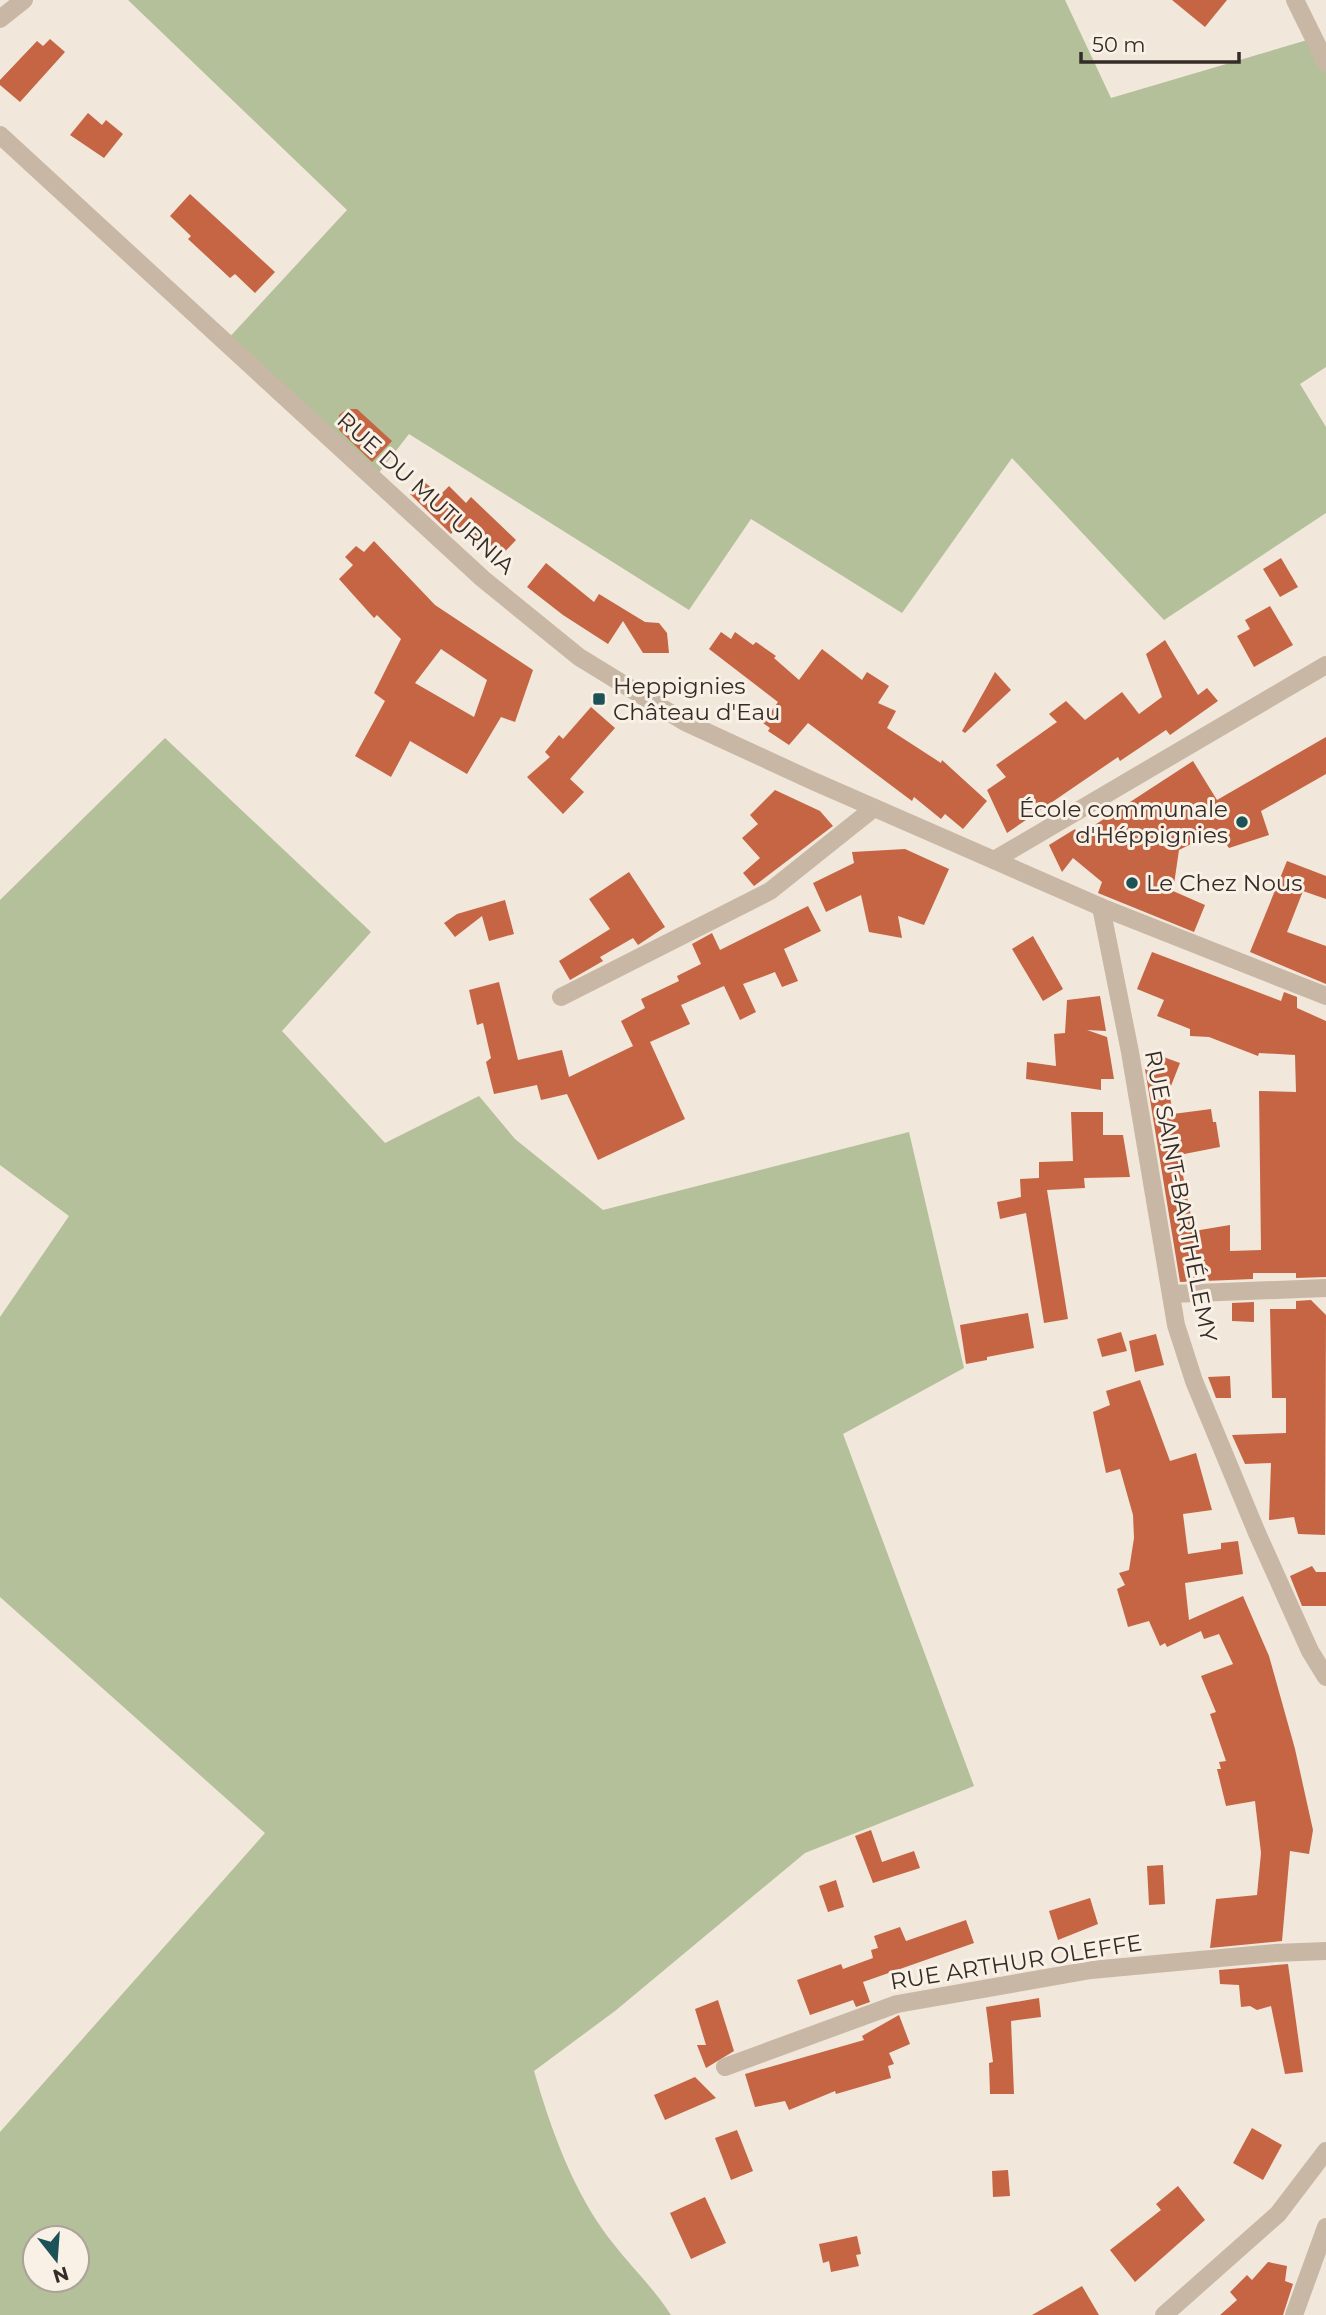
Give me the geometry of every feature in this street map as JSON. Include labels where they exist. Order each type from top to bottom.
[{"type":"street","points":[[0,19],[24,0]]},
{"type":"street","points":[[1295,0],[1326,63]]},
{"type":"street","name":"RUE DU MUTURNIA","points":[[0,135],[483,579],[579,657],[685,722],[874,808],[1101,907],[1326,996]]},
{"type":"street","points":[[994,860],[1326,665]]},
{"type":"street","points":[[561,997],[769,891],[874,808]]},
{"type":"street","name":"RUE SAINT-BARTHÉLEMY","points":[[1101,907],[1176,1325],[1199,1391],[1257,1533],[1310,1651],[1326,1677]]},
{"type":"street","points":[[1171,1294],[1326,1288]]},
{"type":"street","name":"RUE ARTHUR OLEFFE","points":[[724,2067],[897,2004],[1091,1970],[1275,1953],[1326,1951]]},
{"type":"street","points":[[1164,2315],[1278,2214],[1326,2151]]},
{"type":"street","points":[[1294,2315],[1326,2227]]},
{"type":"green space","points":[[128,0],[1065,0],[1111,98],[1314,38],[1326,63],[1326,367],[1300,384],[1326,427],[1326,513],[1164,620],[1012,458],[902,613],[751,519],[689,610],[409,434],[374,479],[226,341],[347,210]]},
{"type":"green space","points":[[165,738],[371,932],[282,1031],[385,1143],[479,1096],[515,1139],[603,1210],[909,1132],[964,1368],[843,1434],[974,1786],[805,1853],[615,2011],[534,2071],[554,2133],[591,2212],[671,2315],[0,2315],[0,2132],[265,1833],[0,1597],[0,1317],[69,1216],[0,1165],[0,900]]},
{"type":"building","points":[[1172,0],[1227,0],[1205,27]]},
{"type":"building","points":[[50,39],[65,52],[20,102],[0,85],[0,80],[37,41],[43,46]]},
{"type":"building","points":[[88,113],[102,125],[106,120],[123,134],[104,158],[70,135]]},
{"type":"building","points":[[190,194],[275,272],[255,293],[235,274],[230,278],[188,239],[191,236],[170,216]]},
{"type":"building","points":[[347,409],[357,409],[392,441],[372,462],[339,430],[339,415]]},
{"type":"building","points":[[422,480],[440,495],[449,486],[466,503],[471,497],[516,540],[496,561],[457,527],[451,534],[410,494]]},
{"type":"building","points":[[374,541],[435,605],[533,670],[515,722],[501,717],[467,774],[410,741],[391,777],[355,756],[385,701],[374,693],[401,639],[377,615],[374,618],[339,579],[353,565],[345,557],[356,546],[364,552]],"holes":[[[441,649],[487,680],[474,717],[415,683]]]},
{"type":"building","points":[[1281,558],[1298,587],[1280,597],[1263,569]]},
{"type":"building","points":[[546,563],[594,602],[599,594],[645,622],[659,623],[667,633],[669,653],[643,653],[623,621],[608,644],[563,615],[527,587]]},
{"type":"building","points":[[1270,606],[1293,645],[1254,667],[1237,636],[1250,629],[1245,620]]},
{"type":"building","points":[[721,632],[731,639],[735,632],[753,645],[756,642],[776,656],[774,658],[799,680],[822,649],[862,680],[867,672],[889,686],[878,703],[896,711],[887,728],[941,763],[942,760],[987,801],[963,829],[945,814],[941,819],[914,797],[912,801],[808,723],[789,745],[768,731],[770,728],[763,723],[778,702],[709,649]]},
{"type":"building","points":[[1165,640],[1198,695],[1207,688],[1218,701],[1170,735],[1166,730],[1120,761],[1118,757],[1007,833],[987,790],[1006,777],[996,765],[1057,722],[1049,714],[1066,701],[1085,720],[1122,692],[1139,714],[1162,697],[1146,654]]},
{"type":"building","points":[[995,672],[1011,690],[965,733],[962,731]]},
{"type":"building","points":[[591,707],[615,728],[570,779],[584,792],[563,814],[527,777],[550,757],[545,752],[559,735],[563,739]]},
{"type":"building","points":[[1326,737],[1326,774],[1261,811],[1269,835],[1229,848],[1217,831],[1179,850],[1173,891],[1205,905],[1194,932],[1098,893],[1102,882],[1073,858],[1062,872],[1049,845],[1075,829],[1077,833],[1087,830],[1193,761],[1217,800]]},
{"type":"building","points":[[775,790],[820,811],[833,826],[754,886],[743,873],[760,858],[742,838],[758,824],[750,815]]},
{"type":"building","points":[[905,849],[949,869],[924,925],[898,916],[902,938],[869,932],[861,895],[826,912],[813,883],[854,863],[852,852]]},
{"type":"building","points":[[1287,861],[1326,876],[1326,899],[1303,891],[1287,932],[1326,946],[1326,984],[1250,952]]},
{"type":"building","points":[[629,872],[665,927],[638,945],[633,938],[600,957],[603,961],[570,980],[559,961],[610,929],[589,899]]},
{"type":"building","points":[[505,900],[514,934],[489,941],[482,916],[455,937],[444,923],[457,914]]},
{"type":"building","points":[[808,906],[821,931],[784,949],[798,981],[782,987],[775,972],[743,984],[756,1012],[740,1020],[724,986],[681,1005],[690,1024],[650,1042],[685,1119],[598,1160],[567,1094],[541,1100],[537,1085],[494,1094],[486,1062],[491,1058],[483,1023],[477,1025],[469,990],[499,982],[518,1060],[562,1050],[569,1077],[633,1046],[621,1021],[645,1008],[641,999],[679,981],[677,976],[701,964],[692,944],[712,933],[720,950]]},
{"type":"building","points":[[1033,936],[1063,989],[1043,1001],[1012,949]]},
{"type":"building","points":[[1152,952],[1281,1001],[1284,992],[1297,997],[1297,1008],[1326,1021],[1326,1277],[1296,1278],[1296,1273],[1253,1273],[1253,1279],[1180,1282],[1145,1069],[1153,1067],[1158,1055],[1180,1063],[1169,1091],[1173,1114],[1211,1109],[1213,1122],[1216,1122],[1220,1147],[1179,1155],[1194,1231],[1230,1225],[1230,1251],[1261,1250],[1259,1091],[1296,1092],[1295,1055],[1259,1053],[1258,1056],[1209,1037],[1190,1036],[1190,1029],[1157,1016],[1164,1000],[1137,989]]},
{"type":"building","points":[[1100,996],[1106,1031],[1087,1030],[1107,1037],[1114,1079],[1101,1079],[1101,1090],[1026,1079],[1027,1062],[1056,1066],[1054,1034],[1065,1033],[1067,1000]]},
{"type":"building","points":[[1071,1112],[1103,1112],[1103,1135],[1123,1135],[1130,1177],[1084,1178],[1085,1188],[1047,1190],[1068,1319],[1044,1323],[1026,1213],[1000,1219],[997,1202],[1021,1197],[1020,1179],[1039,1178],[1039,1162],[1073,1161]]},
{"type":"building","points":[[1311,1300],[1326,1315],[1325,1535],[1298,1534],[1294,1517],[1269,1520],[1271,1463],[1245,1464],[1232,1435],[1286,1433],[1286,1398],[1272,1398],[1270,1309],[1296,1309],[1296,1301]]},
{"type":"building","points":[[1254,1302],[1254,1322],[1232,1321],[1232,1303]]},
{"type":"building","points":[[1028,1313],[1034,1348],[966,1364],[960,1325]]},
{"type":"building","points":[[1121,1332],[1127,1351],[1102,1357],[1097,1339]]},
{"type":"building","points":[[1156,1334],[1164,1365],[1135,1372],[1129,1341]]},
{"type":"building","points":[[1230,1376],[1231,1398],[1216,1398],[1208,1377]]},
{"type":"building","points":[[1140,1380],[1170,1461],[1196,1453],[1212,1510],[1183,1514],[1188,1554],[1221,1549],[1221,1543],[1238,1541],[1243,1574],[1185,1583],[1189,1620],[1243,1596],[1269,1656],[1295,1749],[1313,1830],[1309,1854],[1290,1851],[1282,1941],[1210,1948],[1216,1899],[1257,1895],[1261,1853],[1255,1801],[1226,1806],[1217,1769],[1221,1769],[1219,1762],[1226,1761],[1210,1714],[1216,1712],[1201,1676],[1233,1664],[1219,1634],[1204,1639],[1201,1631],[1167,1647],[1165,1643],[1160,1646],[1149,1621],[1128,1627],[1117,1589],[1125,1585],[1119,1573],[1129,1570],[1134,1538],[1133,1515],[1120,1469],[1106,1473],[1093,1412],[1110,1405],[1106,1391]]},
{"type":"building","points":[[1312,1566],[1316,1572],[1326,1572],[1326,1606],[1302,1606],[1290,1576]]},
{"type":"building","points":[[871,1830],[882,1862],[914,1851],[920,1868],[873,1883],[855,1836]]},
{"type":"building","points":[[1163,1865],[1165,1904],[1149,1905],[1147,1866]]},
{"type":"building","points":[[836,1880],[844,1907],[828,1912],[819,1886]]},
{"type":"building","points":[[1090,1898],[1098,1924],[1058,1940],[1049,1911]]},
{"type":"building","points":[[966,1920],[974,1943],[863,1982],[870,2002],[856,2007],[853,2000],[810,2015],[797,1980],[841,1964],[843,1969],[873,1958],[871,1950],[878,1948],[874,1936],[900,1927],[906,1941]]},
{"type":"building","points":[[1288,1964],[1303,2072],[1285,2074],[1271,2006],[1257,2010],[1250,2006],[1241,2007],[1239,1985],[1220,1984],[1219,1970]]},
{"type":"building","points":[[1039,1998],[1041,2017],[1011,2021],[1014,2094],[990,2094],[989,2063],[993,2062],[986,2007]]},
{"type":"building","points":[[718,2000],[734,2051],[706,2068],[697,2045],[706,2045],[695,2009]]},
{"type":"building","points":[[899,2015],[910,2044],[889,2053],[894,2064],[888,2066],[891,2078],[836,2094],[835,2091],[789,2110],[785,2101],[755,2107],[745,2074],[864,2040],[862,2036]]},
{"type":"building","points":[[695,2077],[716,2098],[665,2120],[654,2095]]},
{"type":"building","points":[[1252,2128],[1282,2145],[1263,2180],[1233,2163]]},
{"type":"building","points":[[737,2130],[753,2171],[731,2180],[715,2138]]},
{"type":"building","points":[[1008,2170],[1010,2196],[993,2197],[992,2171]]},
{"type":"building","points":[[1178,2186],[1205,2220],[1135,2282],[1110,2250],[1161,2210],[1156,2204]]},
{"type":"building","points":[[705,2197],[726,2243],[691,2259],[670,2213]]},
{"type":"building","points":[[857,2236],[861,2254],[856,2255],[859,2266],[831,2272],[829,2261],[823,2263],[819,2244]]},
{"type":"building","points":[[1268,2262],[1287,2266],[1285,2281],[1293,2284],[1283,2315],[1220,2315],[1237,2300],[1230,2292],[1247,2275],[1252,2280]]},
{"type":"building","points":[[1082,2286],[1099,2315],[1032,2315]]},
{"type":"place","name":"Heppignies Château d'Eau","points":[[599,699]]},
{"type":"place","name":"École communale d'Héppignies","points":[[1242,822]]},
{"type":"place","name":"Le Chez Nous","points":[[1132,883]]}]
